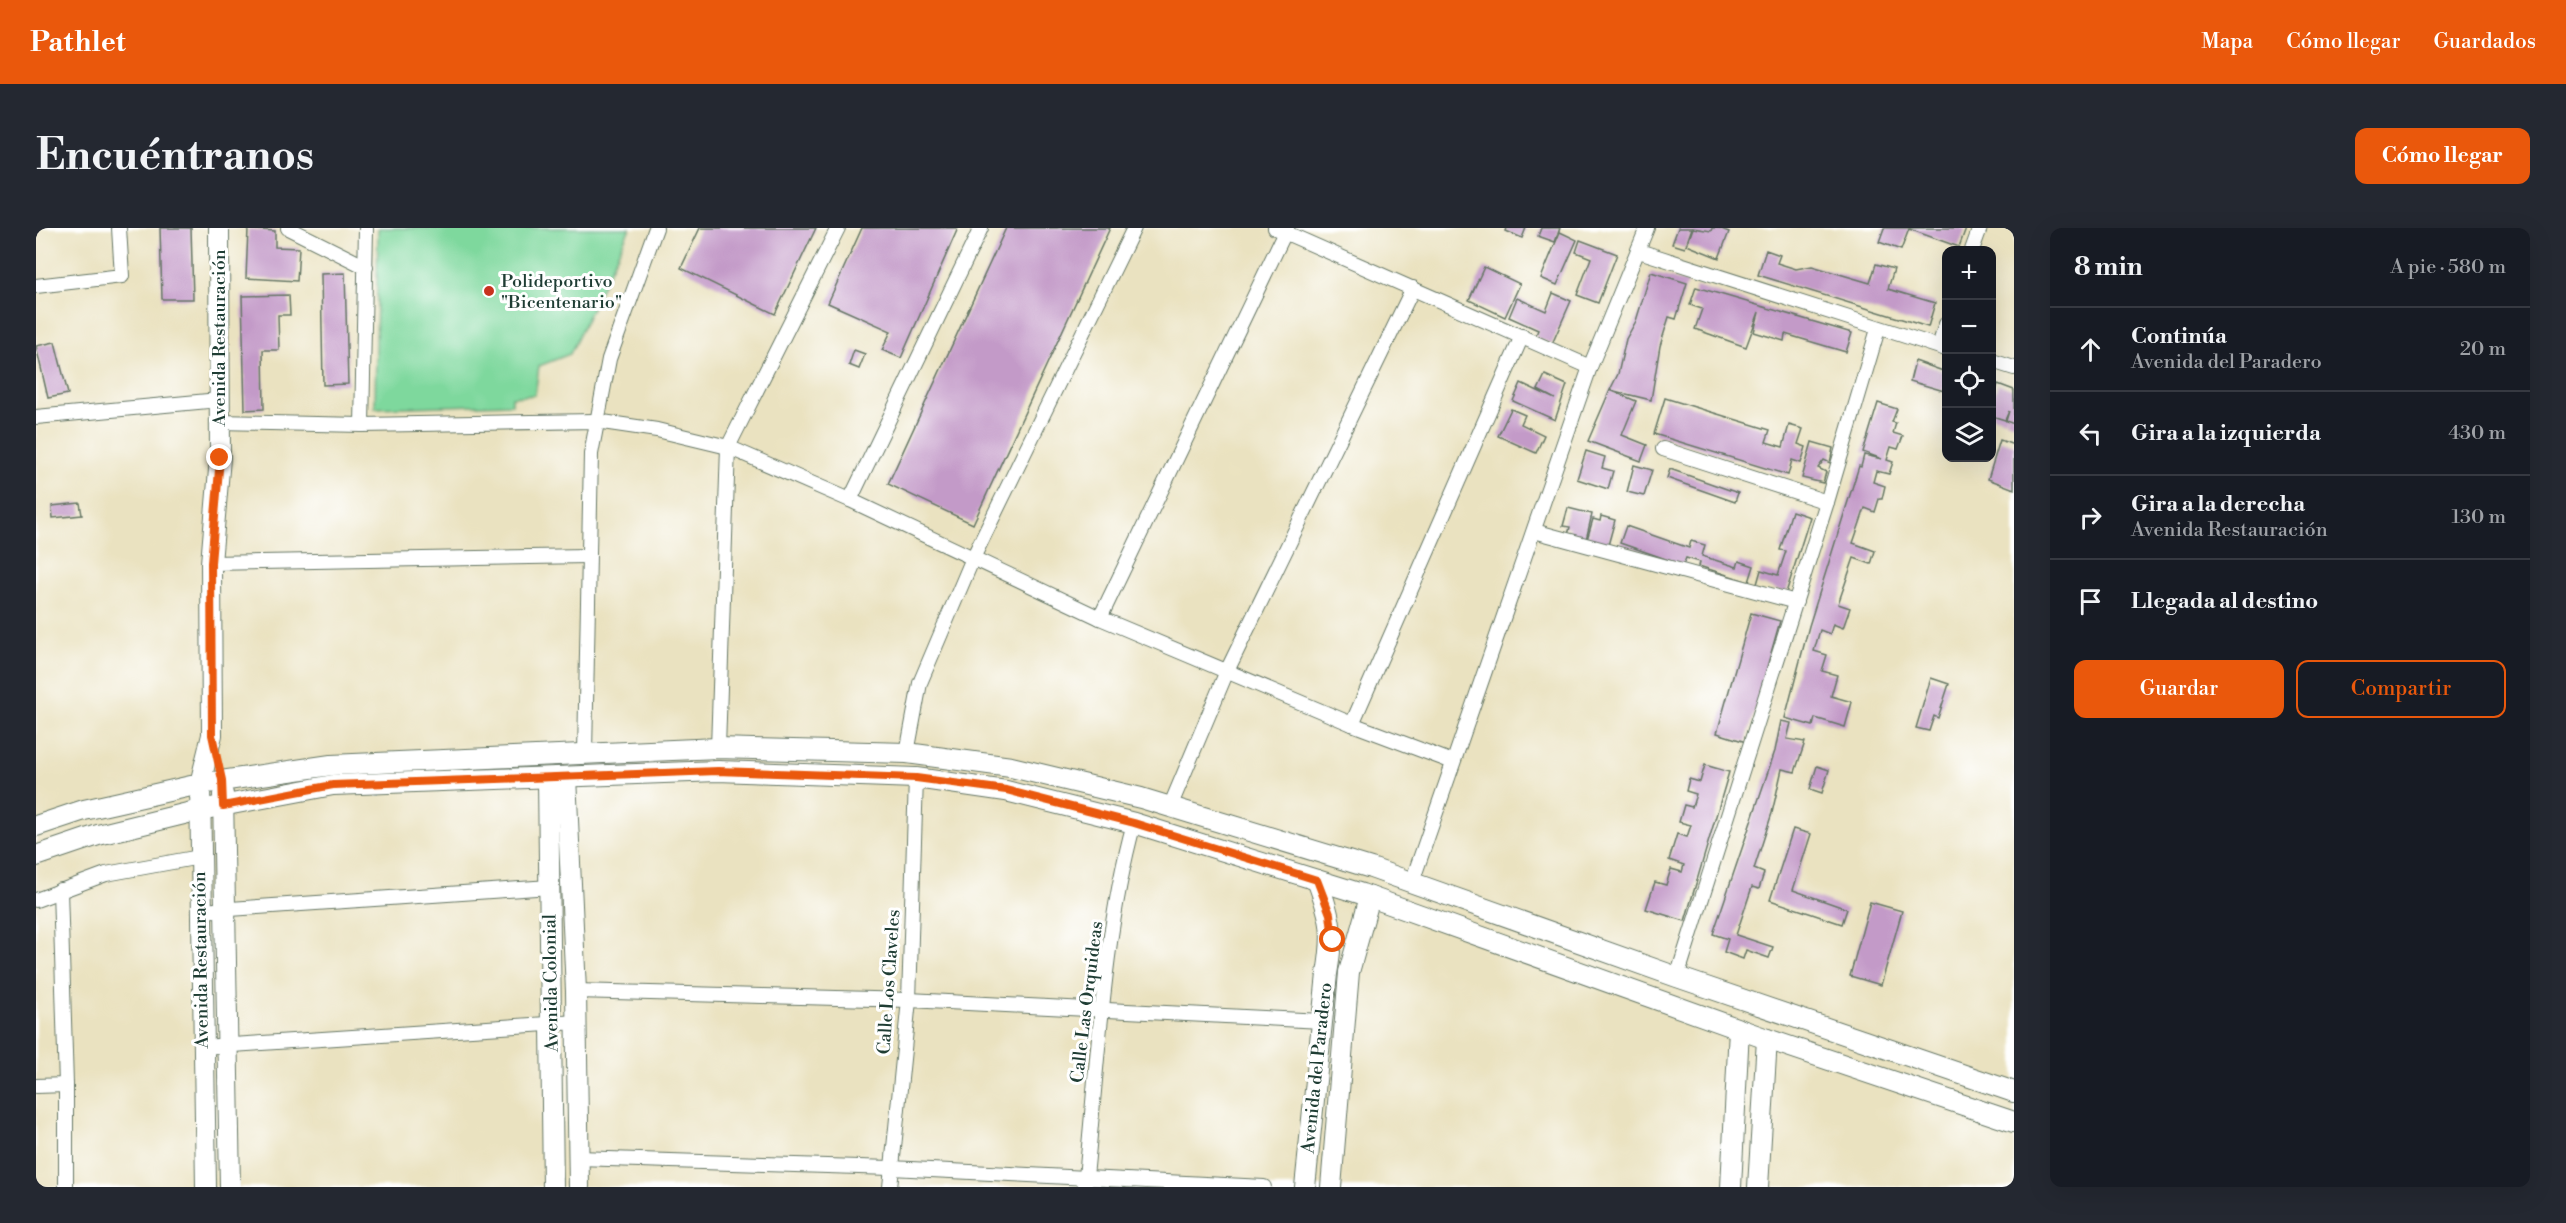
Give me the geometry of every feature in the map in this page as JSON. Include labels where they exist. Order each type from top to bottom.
[{"type":"main road","name":"Avenida Restauración","points":[[219,228],[220,458],[211,563],[212,735],[222,780],[230,1187]]},
{"type":"main road","name":"Avenida Restauración","points":[[206,1187],[202,1047],[200,784],[212,735]]},
{"type":"main road","points":[[36,826],[84,810],[200,784],[331,765],[718,747],[908,753],[1011,767],[1170,807],[1371,868],[1677,977],[2014,1092]]},
{"type":"main road","points":[[36,856],[98,835],[200,810],[333,785],[718,771],[916,778],[1006,790],[1134,823],[1366,896],[1767,1039],[2014,1122]]},
{"type":"main road","points":[[557,778],[576,991],[579,1187]]},
{"type":"main road","name":"Avenida Colonial","points":[[553,1187],[550,886],[557,778]]},
{"type":"main road","name":"Avenida del Paradero","points":[[1331,1187],[1349,972],[1371,868]]},
{"type":"main road","name":"Avenida del Paradero","points":[[1305,1187],[1322,1021],[1333,940],[1330,914],[1317,880]]},
{"type":"main road","points":[[1731,1187],[1739,1029]]},
{"type":"main road","points":[[1758,1187],[1767,1039]]},
{"type":"street","points":[[36,286],[122,276],[119,228]]},
{"type":"street","points":[[288,228],[366,267]]},
{"type":"street","points":[[362,425],[366,228]]},
{"type":"street","points":[[585,753],[587,556],[591,454],[609,359],[656,228]]},
{"type":"street","points":[[718,747],[728,447],[838,228]]},
{"type":"street","points":[[850,500],[981,228]]},
{"type":"street","points":[[908,753],[920,683],[973,558],[1134,228]]},
{"type":"street","points":[[1412,882],[1590,367],[1647,228]]},
{"type":"street","points":[[1973,246],[1980,228]]},
{"type":"street","points":[[1100,618],[1282,230],[1590,367]]},
{"type":"street","points":[[1639,251],[1878,329],[1942,347]]},
{"type":"street","points":[[1170,807],[1227,671],[1413,288]]},
{"type":"street","points":[[1677,977],[1796,602],[1878,329]]},
{"type":"street","points":[[1352,724],[1522,336]]},
{"type":"street","points":[[1996,363],[2014,368]]},
{"type":"street","points":[[36,417],[219,400]]},
{"type":"street","points":[[219,422],[362,425],[596,421],[657,430],[728,447],[850,500],[1100,618],[1352,724],[1453,762]]},
{"type":"street","points":[[1663,449],[1827,502]]},
{"type":"street","points":[[1534,531],[1796,602]]},
{"type":"street","points":[[211,563],[587,556]]},
{"type":"street","name":"Calle Los Claveles","points":[[890,1187],[909,999],[916,778]]},
{"type":"street","name":"Calle Las Orquideas","points":[[1086,1183],[1103,1010],[1122,868],[1134,823]]},
{"type":"street","points":[[36,900],[106,874],[200,858]]},
{"type":"street","points":[[201,911],[550,886]]},
{"type":"street","points":[[60,890],[66,1085],[66,1187]]},
{"type":"street","points":[[576,991],[909,999],[1322,1021]]},
{"type":"street","points":[[202,1047],[577,1022]]},
{"type":"street","points":[[36,1086],[66,1085]]},
{"type":"street","points":[[578,1158],[891,1168],[1086,1183],[1264,1187]]},
{"type":"green space","name":"Polideportivo \"Bicentenario\"","points":[[378,228],[630,228],[570,354],[539,366],[535,395],[512,397],[512,404],[375,408]]},
{"type":"building","points":[[160,228],[191,228],[193,299],[162,299]]},
{"type":"building","points":[[700,228],[816,228],[775,314],[681,268]]},
{"type":"building","points":[[862,228],[958,228],[901,358],[882,350],[891,331],[828,303]]},
{"type":"building","points":[[1006,228],[1110,228],[973,524],[888,484]]},
{"type":"building","points":[[1507,228],[1526,228],[1522,238],[1506,231]]},
{"type":"building","points":[[1541,228],[1560,228],[1555,242],[1538,236]]},
{"type":"building","points":[[1678,228],[1692,228],[1685,248],[1672,244]]},
{"type":"building","points":[[1693,228],[1711,231],[1712,228],[1719,228],[1729,232],[1719,258],[1687,245]]},
{"type":"building","points":[[1884,228],[1966,228],[1959,246],[1909,229],[1901,250],[1879,242]]},
{"type":"building","points":[[248,229],[275,231],[275,247],[299,248],[297,281],[246,278]]},
{"type":"building","points":[[1560,232],[1577,240],[1557,285],[1541,278]]},
{"type":"building","points":[[1580,240],[1617,254],[1598,303],[1577,295],[1591,258],[1576,252]]},
{"type":"building","points":[[1766,250],[1780,255],[1777,263],[1796,269],[1812,266],[1870,283],[1876,264],[1894,269],[1888,289],[1935,303],[1928,327],[1758,275]]},
{"type":"building","points":[[1484,267],[1520,284],[1505,317],[1469,300]]},
{"type":"building","points":[[1651,272],[1687,283],[1676,319],[1669,317],[1660,346],[1651,400],[1610,390],[1618,374],[1626,339],[1636,321]]},
{"type":"building","points":[[345,273],[348,384],[323,385],[321,274]]},
{"type":"building","points":[[1696,287],[1852,333],[1846,352],[1785,334],[1784,341],[1754,332],[1759,312],[1746,347],[1695,329],[1702,309],[1690,305]]},
{"type":"building","points":[[1553,293],[1571,301],[1552,344],[1535,337],[1538,330],[1509,317],[1517,298],[1546,311]]},
{"type":"building","points":[[289,295],[290,315],[278,315],[279,350],[263,350],[264,409],[245,410],[242,296]]},
{"type":"building","points":[[55,342],[68,394],[48,398],[36,346]]},
{"type":"building","points":[[854,350],[865,354],[859,369],[849,365]]},
{"type":"building","points":[[1915,361],[1942,371],[1942,390],[1910,381]]},
{"type":"building","points":[[1545,375],[1567,385],[1555,420],[1513,401],[1521,383],[1555,399],[1538,390]]},
{"type":"building","points":[[1998,384],[2014,390],[2014,424],[2006,421],[2009,411],[2005,420],[1996,417]]},
{"type":"building","points":[[1610,390],[1636,401],[1622,435],[1647,445],[1641,461],[1588,441]]},
{"type":"building","points":[[1665,398],[1770,430],[1766,442],[1783,447],[1789,425],[1803,429],[1798,444],[1806,447],[1801,463],[1792,460],[1788,475],[1654,434]]},
{"type":"building","points":[[1878,403],[1897,409],[1892,422],[1896,423],[1893,433],[1903,436],[1898,449],[1891,447],[1887,460],[1893,462],[1889,474],[1876,471],[1873,482],[1885,486],[1882,499],[1879,499],[1875,512],[1865,508],[1853,543],[1875,551],[1871,564],[1854,558],[1838,604],[1850,608],[1843,628],[1833,624],[1830,634],[1820,630],[1814,651],[1827,655],[1822,671],[1837,675],[1831,696],[1852,702],[1845,727],[1815,718],[1813,726],[1785,718],[1809,626],[1859,466],[1861,467],[1864,455],[1882,459],[1863,452]]},
{"type":"building","points":[[1511,409],[1525,415],[1521,424],[1544,435],[1536,453],[1498,436]]},
{"type":"building","points":[[2000,440],[2014,445],[2014,489],[1988,479],[1993,462],[1996,462]]},
{"type":"building","points":[[1812,442],[1833,448],[1830,463],[1824,460],[1818,468],[1826,472],[1823,483],[1802,478]]},
{"type":"building","points":[[1586,451],[1605,457],[1602,468],[1613,471],[1608,489],[1577,479]]},
{"type":"building","points":[[1634,465],[1652,470],[1644,496],[1627,492]]},
{"type":"building","points":[[1670,469],[1738,493],[1735,502],[1667,478]]},
{"type":"building","points":[[80,503],[82,515],[53,518],[52,506]]},
{"type":"building","points":[[1568,508],[1592,514],[1585,544],[1567,539],[1570,527],[1563,526]]},
{"type":"building","points":[[1792,511],[1810,517],[1786,593],[1757,584],[1761,570],[1778,575],[1786,551],[1780,550]]},
{"type":"building","points":[[1601,516],[1615,520],[1607,549],[1586,543],[1593,519],[1600,521]]},
{"type":"building","points":[[1626,526],[1689,548],[1691,541],[1705,545],[1702,556],[1737,567],[1739,561],[1754,566],[1749,582],[1699,566],[1700,562],[1686,558],[1683,565],[1620,543]]},
{"type":"building","points":[[1751,613],[1780,621],[1746,742],[1717,733]]},
{"type":"building","points":[[1931,678],[1949,684],[1938,718],[1934,716],[1929,731],[1916,728]]},
{"type":"building","points":[[1781,721],[1791,723],[1787,739],[1805,742],[1795,772],[1782,769],[1772,813],[1754,869],[1764,873],[1759,889],[1752,887],[1736,935],[1773,947],[1769,958],[1746,950],[1743,959],[1724,952],[1728,939],[1713,934],[1775,751]]},
{"type":"building","points":[[1705,765],[1729,772],[1685,921],[1646,909],[1655,882],[1666,885],[1671,869],[1682,872],[1684,865],[1669,860],[1677,834],[1687,837],[1691,825],[1679,822],[1684,805],[1692,807],[1696,794],[1686,791],[1689,779],[1700,782]]},
{"type":"building","points":[[1817,766],[1829,770],[1822,793],[1810,789]]},
{"type":"building","points":[[1793,829],[1811,834],[1793,890],[1847,909],[1842,924],[1770,900]]},
{"type":"building","points":[[1870,902],[1902,911],[1881,985],[1850,976]]},
{"type":"place","name":"Polideportivo \"Bicentenario\"","points":[[489,291]]},
{"type":"route","points":[[220,458],[211,563],[212,735],[222,780],[223,806],[333,785],[548,779],[718,771],[916,778],[1006,790],[1134,823],[1317,880],[1330,914],[1333,940]]}]
